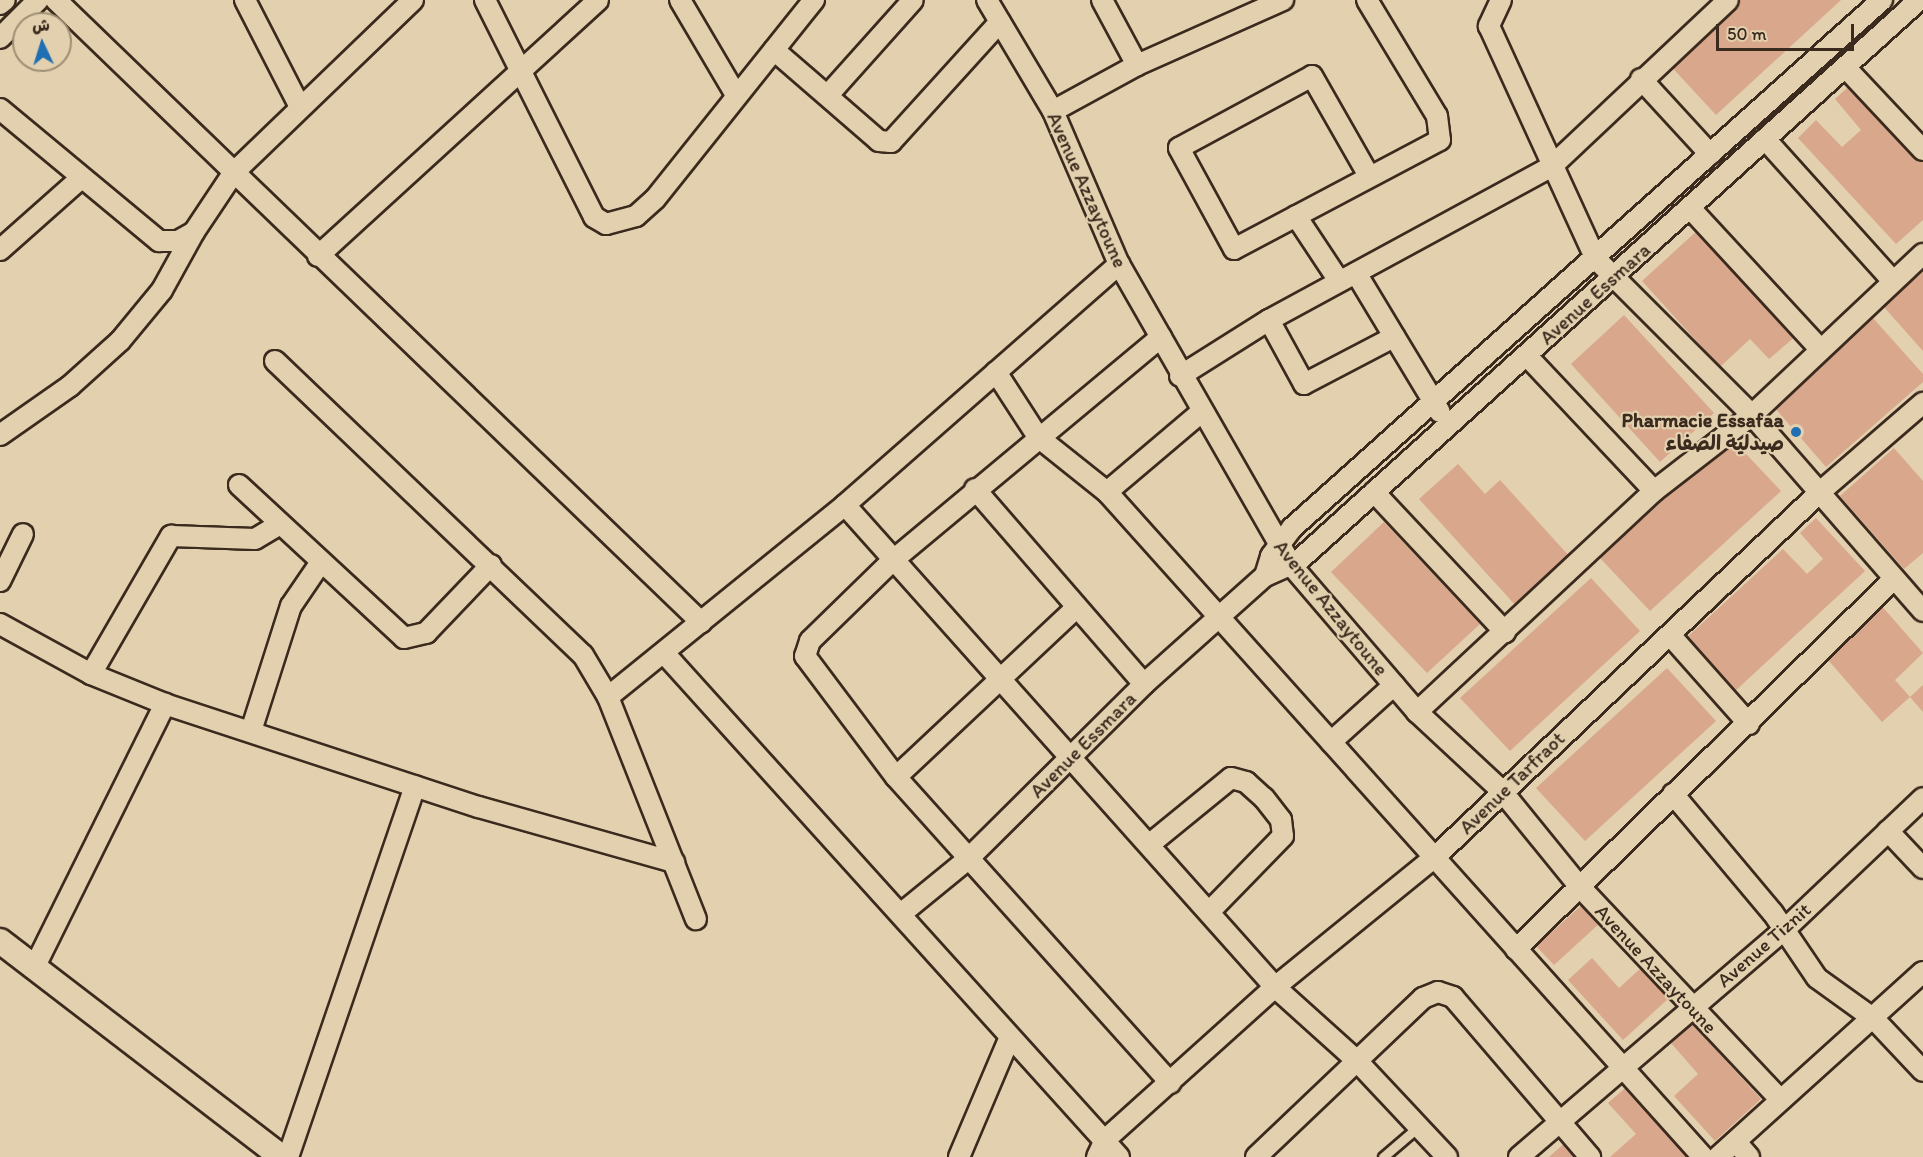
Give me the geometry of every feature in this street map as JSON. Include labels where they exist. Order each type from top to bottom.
[{"type":"street","points":[[0,4],[5,0]]},
{"type":"street","points":[[0,38],[38,0]]},
{"type":"street","points":[[56,0],[318,256],[701,622]]},
{"type":"street","points":[[244,0],[299,105]]},
{"type":"street","points":[[0,435],[70,386],[120,341],[162,290],[194,232],[234,172],[299,105],[413,0]]},
{"type":"street","points":[[484,0],[520,67],[594,217],[606,224],[636,216],[655,199],[814,0]]},
{"type":"street","points":[[318,256],[520,67],[598,0]]},
{"type":"street","points":[[680,0],[736,95]]},
{"type":"street","points":[[828,95],[912,0]]},
{"type":"street","name":"Avenue Azzaytoune","points":[[987,0],[1053,111],[1119,264],[1161,337],[1200,413],[1277,545],[1292,566],[1417,712],[1501,790],[1579,886],[1690,1009],[1780,1099]]},
{"type":"street","points":[[1102,0],[1137,65]]},
{"type":"street","points":[[1053,111],[1137,65],[1283,0]]},
{"type":"street","points":[[1367,0],[1443,132],[1440,140],[1234,249],[1179,148],[1312,76],[1369,176]]},
{"type":"street","points":[[1501,0],[1489,26],[1551,167],[1595,258],[1613,279],[1752,415],[1923,611]]},
{"type":"street","points":[[1180,376],[1269,320],[1551,167],[1641,79],[1728,0]]},
{"type":"street","name":"Avenue Essmara","points":[[902,913],[969,859],[1144,684],[1265,576],[1292,566],[1613,279],[1919,0]]},
{"type":"street","points":[[1876,2],[1892,23]]},
{"type":"street","name":"Avenue Essmara","points":[[1265,576],[1277,545],[1876,2]]},
{"type":"street","points":[[774,50],[879,141],[898,141],[1000,22]]},
{"type":"street","points":[[1845,67],[1923,150]]},
{"type":"street","points":[[1641,79],[1710,154]]},
{"type":"street","points":[[0,109],[150,238],[168,242],[194,232]]},
{"type":"street","points":[[1765,139],[1892,280]]},
{"type":"street","points":[[0,250],[80,179]]},
{"type":"street","points":[[1690,208],[1820,349]]},
{"type":"street","points":[[1296,216],[1348,277],[1394,337],[1448,426]]},
{"type":"street","points":[[1417,712],[1506,632],[1654,491],[1752,415],[1892,280],[1923,254]]},
{"type":"street","points":[[608,697],[845,505],[1119,264]]},
{"type":"street","points":[[1269,320],[1304,384],[1394,337]]},
{"type":"street","points":[[1161,337],[975,489],[893,560],[810,641],[805,657],[896,777],[1171,1083]]},
{"type":"street","points":[[1527,356],[1654,491]]},
{"type":"street","points":[[275,361],[573,643],[608,697],[696,920]]},
{"type":"street","points":[[996,372],[1038,437],[1107,492],[1218,620],[1625,1066],[1703,1157]]},
{"type":"street","name":"Avenue Tarfraot","points":[[1101,1149],[1275,987],[1435,857],[1501,790],[1670,635],[1819,493],[1923,403]]},
{"type":"street","points":[[1107,492],[1200,413]]},
{"type":"street","points":[[239,485],[321,562],[409,639],[426,633],[491,565]]},
{"type":"street","points":[[975,489],[1144,684]]},
{"type":"street","points":[[1374,492],[1506,632]]},
{"type":"street","points":[[845,505],[1072,756],[1275,987],[1356,1060],[1447,1157]]},
{"type":"street","points":[[92,674],[171,536],[255,539],[280,524]]},
{"type":"street","points":[[0,581],[23,534]]},
{"type":"street","points":[[251,731],[291,606],[321,562]]},
{"type":"street","points":[[1516,949],[1894,579]]},
{"type":"street","points":[[896,777],[1077,607]]},
{"type":"street","points":[[0,624],[92,674],[165,704],[415,786],[674,862]]},
{"type":"street","points":[[1670,635],[1749,723]]},
{"type":"street","points":[[664,653],[902,913],[1010,1037],[1101,1149],[1119,1157]]},
{"type":"street","points":[[1331,742],[1394,685]]},
{"type":"street","points":[[34,968],[165,704]]},
{"type":"street","points":[[1150,844],[1231,778],[1246,782],[1264,798],[1281,820],[1283,836],[1210,911]]},
{"type":"street","points":[[288,1157],[415,786]]},
{"type":"street","points":[[1673,794],[1784,930],[1817,978],[1874,1019],[1923,1071]]},
{"type":"street","name":"Avenue Tiznit","points":[[1519,1157],[1558,1121],[1784,930],[1923,798]]},
{"type":"street","points":[[1888,831],[1923,868]]},
{"type":"street","points":[[0,941],[281,1157]]},
{"type":"street","points":[[1718,1157],[1780,1099],[1874,1019],[1923,972]]},
{"type":"street","points":[[1256,1157],[1356,1060],[1430,993],[1446,992],[1590,1157]]},
{"type":"street","points":[[959,1157],[1010,1037]]},
{"type":"street","points":[[1736,1142],[1749,1157]]},
{"type":"lane","points":[[1383,1157],[1418,1126]]},
{"type":"building","points":[[1734,0],[1841,0],[1716,115],[1667,62]]},
{"type":"building","points":[[1855,81],[1923,155],[1923,220],[1896,244],[1798,138],[1816,120],[1842,147],[1861,130],[1835,99]]},
{"type":"building","points":[[1699,229],[1796,336],[1769,359],[1750,339],[1720,367],[1642,281]]},
{"type":"building","points":[[1923,272],[1923,351],[1883,306]]},
{"type":"building","points":[[1624,315],[1714,413],[1660,462],[1571,364]]},
{"type":"building","points":[[1873,318],[1923,374],[1923,382],[1826,467],[1773,406]]},
{"type":"building","points":[[1731,438],[1781,491],[1650,611],[1600,558]]},
{"type":"building","points":[[1894,448],[1923,481],[1923,553],[1904,569],[1840,496]]},
{"type":"building","points":[[1458,464],[1485,494],[1500,480],[1571,558],[1517,607],[1419,499]]},
{"type":"building","points":[[1816,518],[1865,571],[1734,692],[1685,639],[1783,549],[1807,574],[1823,559],[1800,533]]},
{"type":"building","points":[[1384,522],[1480,624],[1427,673],[1331,572]]},
{"type":"building","points":[[1591,578],[1640,631],[1510,751],[1460,698]]},
{"type":"building","points":[[1879,603],[1923,653],[1895,680],[1910,697],[1882,722],[1822,653]]},
{"type":"building","points":[[1667,668],[1716,721],[1585,841],[1536,788]]},
{"type":"building","points":[[1923,685],[1923,712],[1910,697]]},
{"type":"building","points":[[1583,904],[1600,923],[1554,965],[1536,946]]},
{"type":"building","points":[[1592,958],[1619,988],[1641,968],[1669,998],[1623,1040],[1568,980]]},
{"type":"building","points":[[1692,1024],[1761,1099],[1715,1141],[1674,1096],[1698,1074],[1671,1043]]},
{"type":"building","points":[[1630,1084],[1697,1157],[1610,1157],[1636,1134],[1608,1103]]},
{"type":"building","points":[[1567,1141],[1581,1157],[1549,1157]]},
{"type":"place","name":"Pharmacie Essafaa صيدلية الصفاء","points":[[1796,432]]}]
